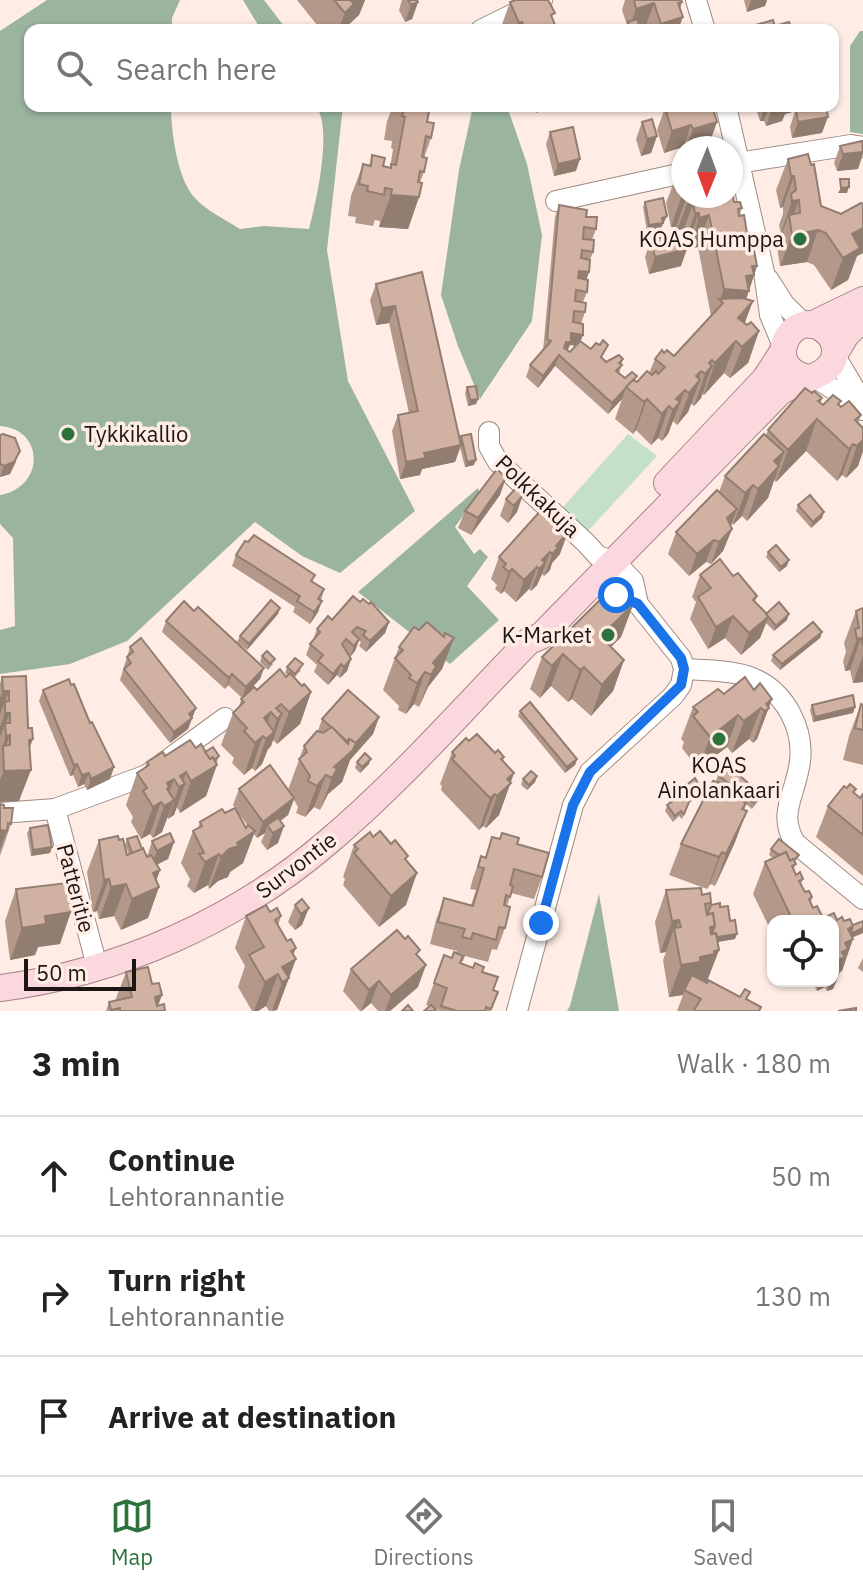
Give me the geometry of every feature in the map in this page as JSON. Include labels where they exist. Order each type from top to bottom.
[{"type":"main road","points":[[863,300],[793,330],[783,350],[784,361],[794,373],[811,378],[828,370],[846,335],[863,318]]},
{"type":"main road","points":[[808,325],[819,326],[831,337],[835,354]]},
{"type":"main road","name":"Survontie","points":[[604,565],[765,379],[783,350]]},
{"type":"main road","name":"Survontie","points":[[0,988],[52,979],[131,956],[212,920],[252,898],[299,865],[398,777],[529,641],[535,624],[604,565],[780,392],[793,383],[811,378]]},
{"type":"street","points":[[493,24],[542,0]]},
{"type":"street","points":[[696,0],[703,24]]},
{"type":"street","points":[[727,112],[731,136]]},
{"type":"street","points":[[743,162],[851,145],[863,147]]},
{"type":"street","points":[[556,201],[671,176]]},
{"type":"street","points":[[743,190],[764,272],[770,315],[783,350]]},
{"type":"street","points":[[764,272],[784,304],[808,325]]},
{"type":"street","points":[[835,354],[861,408]]},
{"type":"street","points":[[811,378],[861,408]]},
{"type":"street","name":"Polkkakuja","points":[[489,432],[489,446],[498,462],[585,542],[604,565],[616,595],[638,604],[681,658],[684,669]]},
{"type":"street","points":[[517,1011],[573,805],[590,772],[673,696],[681,685],[684,669],[746,676],[767,686],[788,707],[801,737],[799,768],[785,820],[789,832],[795,843],[863,899]]},
{"type":"street","points":[[0,813],[55,809],[147,775],[225,718]]},
{"type":"street","name":"Patteritie","points":[[55,809],[97,966]]},
{"type":"green space","points":[[47,0],[180,0],[172,24],[24,24],[24,112],[171,112],[176,153],[188,189],[204,206],[240,229],[264,226],[309,229],[323,148],[319,112],[342,112],[327,250],[348,381],[415,511],[340,573],[302,556],[255,522],[127,641],[70,664],[0,674],[0,630],[15,626],[13,538],[0,524],[0,495],[15,490],[25,481],[34,459],[32,447],[25,437],[15,429],[0,426],[0,31]]},
{"type":"green space","points":[[243,0],[264,0],[282,24],[257,24]]},
{"type":"green space","points":[[863,31],[863,134],[850,132],[850,46]]},
{"type":"green space","points":[[472,112],[509,112],[527,164],[542,235],[532,321],[480,399],[441,295],[459,170]]},
{"type":"green space","points":[[628,434],[657,456],[588,531],[563,507]]},
{"type":"green space","points":[[478,488],[479,493],[455,527],[474,554],[480,549],[488,557],[467,586],[499,620],[450,664],[358,592]]},
{"type":"green space","points":[[599,894],[619,1011],[567,1011],[570,1006]]},
{"type":"building","points":[[334,0],[352,0],[354,4],[345,13]]},
{"type":"building","points":[[548,0],[555,13],[551,15],[555,24],[519,23],[510,2]]},
{"type":"building","points":[[634,0],[681,0],[678,3],[683,17],[661,24],[654,3],[636,9]]},
{"type":"building","points":[[403,112],[429,112],[427,122],[434,123],[431,138],[426,136],[422,157],[427,158],[424,172],[420,171],[418,182],[422,183],[419,197],[391,195],[392,189],[385,188],[384,195],[367,191],[368,186],[359,184],[363,164],[371,166],[372,155],[385,158],[383,166],[391,168],[391,164],[396,165],[405,117],[402,116]]},
{"type":"building","points":[[666,112],[714,112],[717,122],[672,131]]},
{"type":"building","points":[[796,112],[827,112],[828,117],[798,122]]},
{"type":"building","points":[[652,119],[657,136],[647,139],[642,122]]},
{"type":"building","points":[[573,127],[580,159],[558,164],[550,132]]},
{"type":"building","points":[[862,141],[863,152],[843,154],[840,146]]},
{"type":"building","points":[[808,154],[811,165],[814,164],[821,206],[841,214],[863,204],[863,228],[852,234],[860,248],[843,258],[826,233],[818,230],[792,235],[789,215],[800,213],[799,200],[792,201],[791,194],[796,190],[788,159]]},
{"type":"building","points":[[840,179],[849,179],[849,187],[841,188]]},
{"type":"building","points":[[663,198],[667,216],[662,218],[663,223],[649,225],[645,202]]},
{"type":"building","points":[[559,205],[587,210],[586,217],[597,217],[596,229],[584,227],[583,239],[594,240],[593,252],[582,250],[581,258],[590,260],[589,272],[579,271],[578,278],[588,280],[587,292],[576,290],[575,301],[586,303],[585,312],[574,311],[573,322],[583,324],[583,335],[571,333],[571,342],[566,342],[564,348],[570,352],[580,341],[591,349],[603,340],[608,345],[601,357],[606,362],[619,355],[623,359],[616,371],[625,378],[632,372],[637,376],[612,403],[559,355],[543,376],[530,365],[551,341],[547,339]]},
{"type":"building","points":[[694,208],[742,208],[738,209],[739,216],[744,215],[747,233],[743,234],[744,241],[752,239],[757,266],[752,266],[754,275],[746,276],[749,291],[724,289],[709,215],[699,218],[699,213],[695,213]]},
{"type":"building","points":[[683,233],[687,249],[655,257],[651,240]]},
{"type":"building","points":[[422,272],[461,445],[424,453],[426,458],[406,462],[398,415],[418,411],[395,306],[382,308],[376,284]]},
{"type":"building","points":[[719,299],[753,301],[738,318],[747,325],[751,322],[759,331],[742,347],[736,341],[715,363],[712,360],[709,363],[712,366],[705,374],[701,371],[696,376],[700,380],[689,393],[685,390],[676,399],[680,402],[673,410],[669,406],[662,414],[647,399],[644,402],[626,387],[633,380],[637,382],[647,371],[652,375],[656,371],[658,374],[665,367],[655,359],[662,350],[674,356],[723,303]]},
{"type":"building","points":[[476,386],[478,399],[470,400],[467,387]]},
{"type":"building","points":[[805,388],[822,398],[818,401],[823,405],[833,395],[841,401],[838,404],[841,407],[849,401],[861,415],[855,420],[863,428],[863,440],[857,446],[853,444],[849,449],[817,419],[788,450],[768,430]]},
{"type":"building","points":[[471,434],[476,460],[467,462],[461,436]]},
{"type":"building","points":[[764,434],[784,452],[774,461],[779,466],[758,489],[753,485],[745,493],[725,476]]},
{"type":"building","points":[[0,435],[15,438],[20,451],[14,462],[4,466],[0,464]]},
{"type":"building","points":[[497,469],[506,478],[478,518],[465,511]]},
{"type":"building","points":[[516,488],[523,495],[514,506],[506,499]]},
{"type":"building","points":[[717,490],[737,509],[727,518],[732,529],[719,542],[714,540],[697,554],[676,532]]},
{"type":"building","points":[[810,495],[824,512],[813,522],[798,505]]},
{"type":"building","points":[[542,509],[558,518],[555,521],[568,532],[556,546],[558,548],[542,560],[545,563],[524,580],[512,569],[509,572],[503,567],[506,564],[499,557]]},
{"type":"building","points":[[254,535],[315,575],[311,581],[324,589],[318,599],[322,601],[314,612],[297,601],[300,596],[236,555],[245,541],[248,542]]},
{"type":"building","points":[[776,545],[789,560],[781,567],[768,552]]},
{"type":"building","points":[[720,559],[733,576],[738,573],[757,596],[753,600],[769,616],[749,633],[733,616],[716,627],[698,597],[711,588],[700,575]]},
{"type":"building","points":[[613,587],[633,605],[605,632],[609,639],[606,642],[624,660],[602,685],[584,667],[580,670],[563,654],[552,666],[542,657]]},
{"type":"building","points":[[353,596],[360,602],[363,599],[369,604],[371,602],[389,622],[370,641],[363,635],[366,631],[357,627],[352,632],[359,639],[354,646],[346,639],[342,644],[351,659],[344,667],[341,664],[333,674],[318,661],[323,655],[310,644],[328,616],[332,620]]},
{"type":"building","points":[[271,600],[280,608],[249,644],[240,636]]},
{"type":"building","points":[[184,601],[194,611],[198,607],[264,668],[246,687],[232,674],[229,678],[166,621]]},
{"type":"building","points":[[779,602],[789,614],[776,626],[766,614]]},
{"type":"building","points":[[863,608],[863,645],[861,638],[857,639],[855,629],[859,628],[856,611]]},
{"type":"building","points":[[427,622],[444,637],[445,633],[454,638],[433,663],[436,666],[431,675],[425,672],[417,683],[409,678],[411,675],[395,658],[403,650],[399,647],[414,627],[419,630]]},
{"type":"building","points":[[813,622],[822,632],[782,664],[773,655]]},
{"type":"building","points":[[141,638],[196,708],[189,714],[192,718],[174,732],[124,669],[131,663],[127,657],[133,652],[130,647]]},
{"type":"building","points":[[267,651],[275,659],[270,664],[262,656]]},
{"type":"building","points":[[295,658],[303,664],[295,674],[287,667]]},
{"type":"building","points":[[280,669],[286,677],[290,673],[311,692],[289,712],[281,704],[276,708],[282,714],[277,719],[271,712],[264,718],[274,732],[255,743],[244,731],[247,728],[233,713],[244,702],[241,699],[254,687],[257,690]]},
{"type":"building","points":[[26,676],[28,728],[32,728],[33,739],[29,740],[31,770],[4,771],[3,746],[10,745],[5,723],[10,723],[10,713],[5,713],[9,691],[3,691],[2,677]]},
{"type":"building","points":[[745,677],[754,690],[760,683],[772,699],[766,704],[769,708],[765,711],[761,708],[744,721],[738,715],[710,737],[693,716],[698,712],[693,707],[718,689],[724,694]]},
{"type":"building","points":[[69,679],[114,767],[91,779],[89,773],[82,775],[77,764],[74,765],[43,690]]},
{"type":"building","points":[[348,690],[379,717],[356,743],[349,739],[348,742],[322,719]]},
{"type":"building","points":[[853,695],[855,707],[815,717],[812,705]]},
{"type":"building","points":[[530,702],[577,759],[567,767],[520,711]]},
{"type":"building","points":[[863,705],[863,730],[855,728]]},
{"type":"building","points":[[332,727],[348,744],[349,739],[356,743],[353,750],[334,767],[337,769],[332,778],[326,775],[317,786],[308,781],[310,776],[299,759],[307,752],[304,746],[317,731],[323,733]]},
{"type":"building","points":[[477,734],[495,753],[498,750],[504,757],[501,759],[514,773],[507,779],[511,783],[497,796],[495,794],[490,798],[452,759],[455,756],[452,752],[466,738],[469,741]]},
{"type":"building","points":[[190,740],[196,748],[201,744],[217,765],[191,781],[186,772],[180,776],[185,784],[179,787],[174,779],[167,783],[174,800],[164,806],[161,802],[153,807],[143,791],[147,788],[137,773],[163,752],[165,756]]},
{"type":"building","points":[[213,747],[219,756],[214,760],[205,752]]},
{"type":"building","points":[[365,753],[371,759],[362,767],[357,762]]},
{"type":"building","points":[[270,765],[294,798],[263,822],[239,789]]},
{"type":"building","points":[[727,765],[761,794],[754,803],[718,775]]},
{"type":"building","points":[[531,771],[537,776],[529,785],[523,779]]},
{"type":"building","points":[[695,778],[701,789],[691,797],[684,814],[681,811],[675,816],[667,805],[673,801],[670,799]]},
{"type":"building","points":[[713,781],[731,786],[727,793],[746,803],[742,809],[747,811],[726,854],[722,852],[719,857],[681,844]]},
{"type":"building","points":[[850,784],[860,798],[863,794],[863,835],[828,806],[844,786],[847,788]]},
{"type":"building","points":[[0,804],[4,808],[13,808],[7,831],[0,830]]},
{"type":"building","points":[[235,808],[246,828],[248,825],[255,831],[237,843],[239,846],[205,862],[199,854],[204,853],[193,831],[202,826],[200,822],[222,809],[225,813]]},
{"type":"building","points":[[278,818],[284,826],[273,833],[267,825]]},
{"type":"building","points":[[48,825],[52,847],[33,850],[30,828]]},
{"type":"building","points":[[380,831],[391,844],[395,840],[417,873],[391,896],[354,853],[358,849],[354,845],[370,832],[373,837]]},
{"type":"building","points":[[170,833],[174,842],[157,851],[152,841]]},
{"type":"building","points":[[502,833],[519,838],[517,844],[549,853],[542,877],[514,869],[510,897],[506,895],[504,905],[510,907],[505,928],[499,927],[496,940],[473,933],[471,939],[462,937],[465,929],[438,922],[444,898],[473,906],[484,868],[478,867],[481,856],[486,858],[492,837],[500,839]]},
{"type":"building","points":[[118,836],[119,840],[123,839],[127,855],[143,848],[147,857],[151,855],[160,870],[153,873],[159,887],[132,899],[126,884],[111,887],[109,879],[104,880],[99,840]]},
{"type":"building","points":[[137,836],[142,849],[132,853],[127,839]]},
{"type":"building","points":[[779,839],[799,855],[794,860],[790,861],[786,852],[779,855],[771,849]]},
{"type":"building","points":[[786,852],[790,861],[793,859],[796,864],[792,866],[796,875],[800,872],[803,879],[799,881],[805,892],[809,891],[813,908],[817,906],[822,915],[790,915],[765,862]]},
{"type":"building","points":[[67,883],[71,912],[45,916],[46,924],[22,928],[16,889]]},
{"type":"building","points":[[701,888],[702,895],[710,893],[711,903],[705,904],[707,915],[713,913],[715,926],[710,927],[711,934],[716,933],[719,950],[700,957],[700,962],[681,965],[674,928],[681,927],[679,920],[672,921],[666,890]]},
{"type":"building","points":[[302,899],[309,908],[301,914],[295,905]]},
{"type":"building","points":[[720,903],[720,907],[728,906],[730,921],[735,920],[737,934],[717,937],[716,933],[712,934],[715,926],[713,913],[708,912],[711,905]]},
{"type":"building","points":[[266,905],[270,912],[277,908],[281,916],[275,920],[287,941],[291,939],[296,948],[291,951],[296,959],[282,967],[289,978],[282,982],[278,974],[265,982],[249,955],[264,947],[246,916]]},
{"type":"building","points":[[842,917],[844,921],[850,919],[853,926],[848,929],[853,939],[845,943],[848,949],[842,952],[845,957],[839,960],[839,919]]},
{"type":"building","points":[[863,921],[863,928],[851,934],[853,925]]},
{"type":"building","points":[[397,930],[405,939],[408,936],[420,950],[416,954],[426,965],[391,995],[379,981],[369,990],[351,969]]},
{"type":"building","points":[[454,952],[463,956],[460,963],[473,968],[475,963],[484,967],[482,972],[498,977],[493,990],[498,992],[491,1009],[457,1011],[441,1006],[447,988],[434,983],[444,955],[452,958]]},
{"type":"building","points":[[148,967],[152,984],[159,983],[162,995],[155,997],[157,1006],[164,1004],[165,1011],[111,1010],[109,1002],[132,997],[126,972]]},
{"type":"building","points":[[692,975],[740,997],[745,989],[750,992],[746,999],[761,1007],[759,1011],[694,1010],[701,999],[684,990]]},
{"type":"place","name":"KOAS Humppa","points":[[800,239]]},
{"type":"place","name":"Tykkikallio","points":[[68,434]]},
{"type":"place","name":"K-Market","points":[[608,635]]},
{"type":"place","name":"KOAS Ainolankaari","points":[[719,739]]},
{"type":"route","points":[[541,923],[573,805],[590,772],[673,696],[681,685],[684,669],[681,658],[638,604],[616,595]]}]
